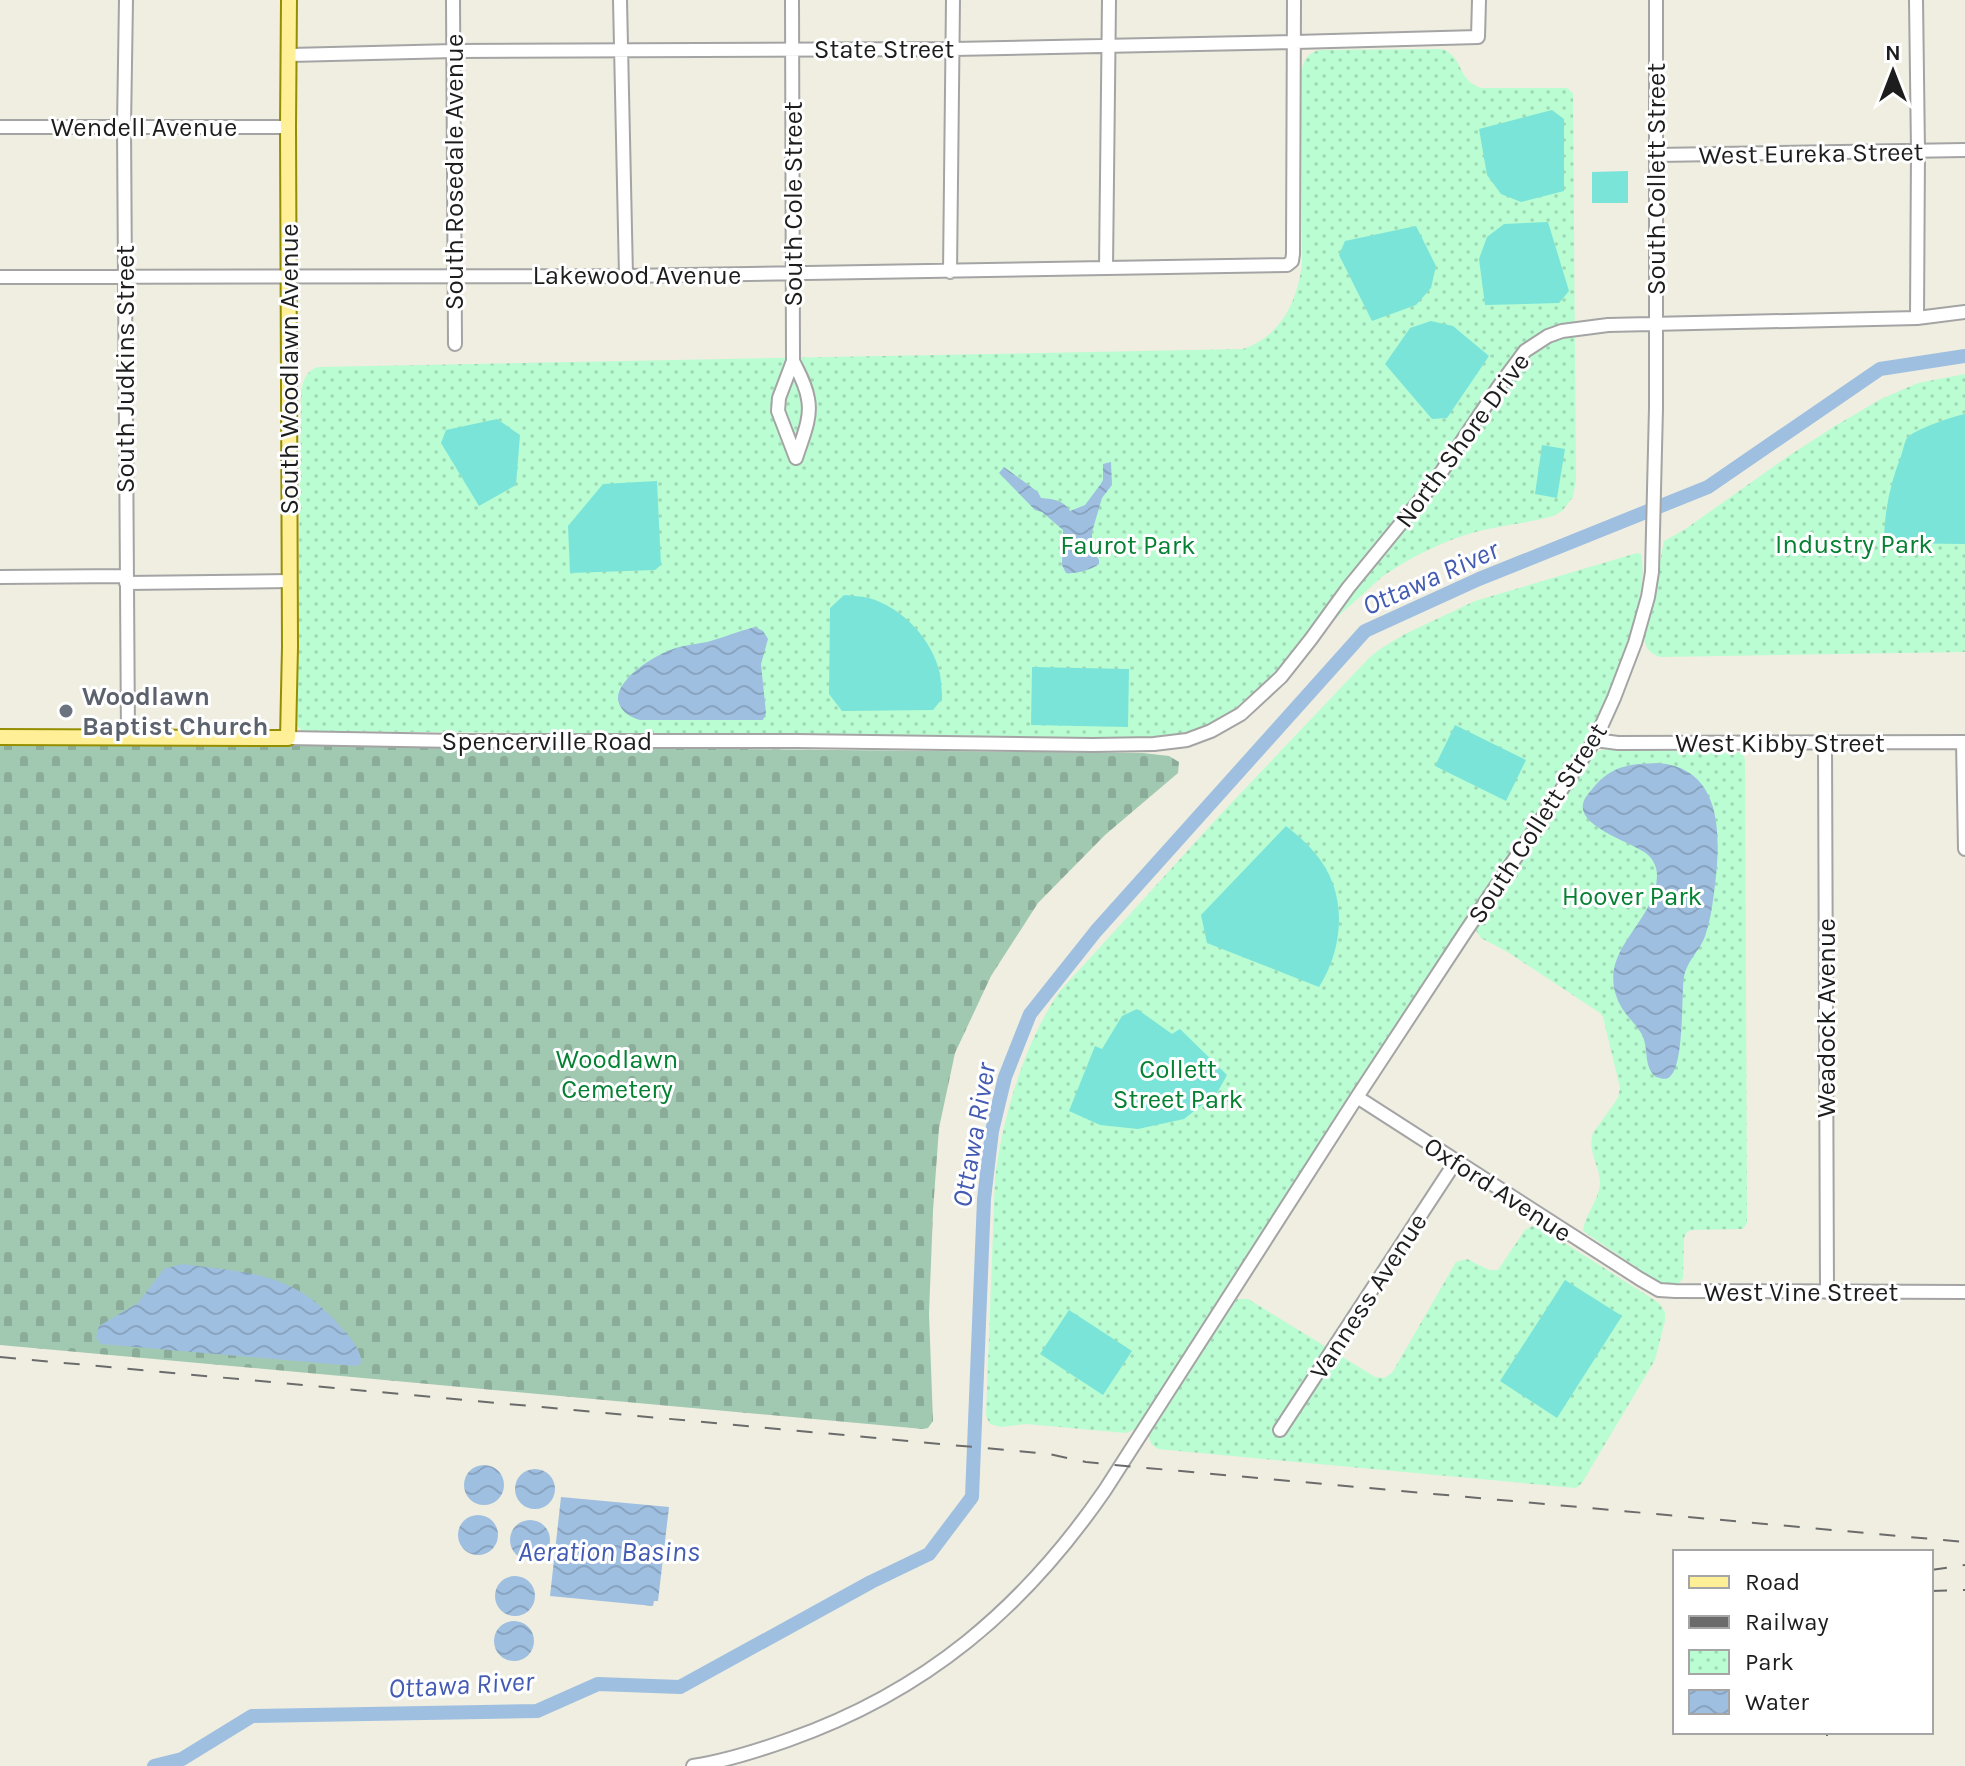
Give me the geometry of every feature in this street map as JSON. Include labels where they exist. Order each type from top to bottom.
[{"type":"main road","name":"South Woodlawn Avenue","points":[[288,738],[289,0]]},
{"type":"main road","name":"Spencerville Road","points":[[0,737],[288,738]]},
{"type":"street","name":"South Judkins Street","points":[[126,0],[128,738]]},
{"type":"street","name":"South Rosedale Avenue","points":[[453,0],[455,344]]},
{"type":"street","points":[[620,0],[626,276]]},
{"type":"street","name":"South Cole Street","points":[[792,0],[793,361],[779,398],[778,411],[796,458],[809,405],[793,361]]},
{"type":"street","points":[[950,272],[953,0]]},
{"type":"street","points":[[1106,268],[1109,0]]},
{"type":"street","points":[[1294,0],[1295,42]]},
{"type":"street","name":"State Street","points":[[290,55],[454,51],[953,49],[1478,37],[1479,0]]},
{"type":"street","name":"South Collett Street","points":[[693,1766],[718,1762],[821,1728],[863,1709],[930,1671],[991,1623],[1045,1569],[1105,1490],[1357,1097],[1595,740],[1635,643],[1649,593],[1653,559],[1656,0]]},
{"type":"street","points":[[1916,0],[1917,318]]},
{"type":"street","name":"Lakewood Avenue","points":[[0,277],[626,276],[1287,265],[1293,258],[1295,42]]},
{"type":"street","name":"Wendell Avenue","points":[[0,127],[288,127]]},
{"type":"street","name":"West Eureka Street","points":[[1657,155],[1965,150]]},
{"type":"street","name":"North Shore Drive","points":[[1093,745],[1187,740],[1220,727],[1252,706],[1281,677],[1348,588],[1418,505],[1525,351],[1548,336],[1571,329],[1625,324],[1917,318],[1965,312]]},
{"type":"street","points":[[0,577],[290,581]]},
{"type":"street","name":"Spencerville Road","points":[[288,738],[1093,745]]},
{"type":"street","name":"West Kibby Street","points":[[1595,740],[1618,743],[1964,742]]},
{"type":"street","points":[[1964,742],[1965,849]]},
{"type":"street","name":"Weadock Avenue","points":[[1825,743],[1827,1292]]},
{"type":"street","name":"Oxford Avenue","points":[[1357,1097],[1640,1279]]},
{"type":"street","name":"Vanness Avenue","points":[[1280,1430],[1456,1161]]},
{"type":"street","name":"West Vine Street","points":[[1640,1279],[1665,1291],[1965,1292]]},
{"type":"green space","name":"Faurot Park","points":[[1441,49],[1453,56],[1467,79],[1481,88],[1567,88],[1573,93],[1576,481],[1573,497],[1562,511],[1553,516],[1453,539],[1394,569],[1238,706],[1216,721],[1166,736],[1139,738],[303,731],[297,726],[301,391],[306,376],[314,369],[1243,349],[1268,336],[1277,326],[1291,304],[1300,278],[1302,69],[1306,59],[1320,50]]},
{"type":"green space","points":[[1552,110],[1564,119],[1564,191],[1521,202],[1501,194],[1487,175],[1479,129]]},
{"type":"green space","points":[[1628,171],[1628,203],[1592,203],[1592,172]]},
{"type":"green space","points":[[1548,222],[1569,291],[1559,303],[1485,305],[1479,259],[1487,237],[1504,224]]},
{"type":"green space","points":[[1416,226],[1436,266],[1431,288],[1416,305],[1372,321],[1339,255],[1345,241]]},
{"type":"green space","points":[[1431,321],[1453,326],[1489,356],[1447,418],[1432,419],[1385,364],[1410,328]]},
{"type":"green space","name":"Industry Park","points":[[1965,374],[1965,652],[1661,657],[1649,650],[1644,638],[1664,541],[1787,457],[1881,399],[1918,383]]},
{"type":"green space","points":[[1965,414],[1965,544],[1884,543],[1888,499],[1907,438],[1925,427]]},
{"type":"green space","points":[[497,419],[520,435],[516,485],[479,506],[441,443],[446,430]]},
{"type":"green space","points":[[1542,445],[1565,449],[1557,498],[1535,494]]},
{"type":"green space","points":[[657,481],[661,565],[655,570],[570,573],[568,526],[603,484]]},
{"type":"green space","name":"Collett Street Park","points":[[1641,554],[1642,573],[1635,620],[1618,670],[1590,733],[1360,1079],[1136,1429],[1126,1433],[990,1424],[986,1416],[998,1155],[1009,1106],[1026,1056],[1060,991],[1221,814],[1380,649],[1475,601]]},
{"type":"green space","points":[[844,595],[866,597],[893,609],[923,637],[940,674],[942,699],[933,710],[842,711],[829,694],[830,608]]},
{"type":"green space","points":[[1032,667],[1129,669],[1128,727],[1031,725]]},
{"type":"green space","points":[[1455,725],[1526,760],[1506,801],[1435,766]]},
{"type":"green space","name":"Woodlawn Cemetery","points":[[0,742],[1143,753],[1169,756],[1179,762],[1178,773],[1105,835],[1038,903],[991,976],[955,1053],[939,1128],[929,1314],[933,1421],[923,1429],[0,1345]]},
{"type":"green space","name":"Hoover Park","points":[[1602,750],[1726,750],[1740,753],[1745,760],[1747,1223],[1743,1229],[1691,1230],[1686,1233],[1683,1278],[1678,1284],[1658,1282],[1583,1231],[1600,1183],[1592,1146],[1593,1133],[1618,1098],[1620,1088],[1603,1017],[1506,951],[1481,938],[1475,929],[1592,753]]},
{"type":"green space","points":[[1286,826],[1308,845],[1325,867],[1337,901],[1338,936],[1328,971],[1319,987],[1207,943],[1201,915]]},
{"type":"green space","points":[[1137,1009],[1172,1034],[1180,1029],[1227,1075],[1217,1093],[1184,1119],[1138,1129],[1100,1125],[1069,1111],[1095,1046],[1102,1049],[1122,1016]]},
{"type":"green space","points":[[1532,1226],[1541,1228],[1659,1303],[1665,1312],[1655,1360],[1582,1483],[1576,1488],[1158,1449],[1151,1444],[1149,1435],[1237,1299],[1248,1299],[1375,1377],[1384,1378],[1392,1373],[1456,1262],[1467,1259],[1489,1270],[1498,1270],[1525,1230]]},
{"type":"green space","points":[[1565,1280],[1622,1316],[1557,1418],[1500,1381]]},
{"type":"green space","points":[[1069,1310],[1132,1351],[1103,1395],[1040,1354]]},
{"type":"water","points":[[1111,462],[1112,485],[1102,498],[1092,532],[1092,549],[1099,564],[1083,571],[1066,573],[1062,565],[1063,530],[1042,512],[1035,510],[999,473],[1004,467],[1038,492],[1041,498],[1061,502],[1070,511],[1085,505],[1103,480],[1103,464]]},
{"type":"water","points":[[755,627],[763,631],[768,639],[761,664],[766,713],[763,720],[640,720],[621,707],[619,692],[624,683],[659,655]]},
{"type":"water","points":[[1658,763],[1679,768],[1695,777],[1706,791],[1717,826],[1718,846],[1709,921],[1704,939],[1684,977],[1680,1047],[1673,1072],[1665,1079],[1656,1077],[1652,1072],[1647,1062],[1644,1039],[1619,1004],[1613,980],[1621,950],[1655,892],[1655,866],[1647,854],[1608,834],[1589,820],[1583,804],[1600,780],[1615,770],[1630,765]]},
{"type":"water","points":[[182,1264],[249,1273],[287,1285],[322,1308],[347,1334],[357,1348],[362,1363],[355,1366],[101,1344],[96,1337],[99,1326],[138,1303],[164,1269]]},
{"type":"water","points":[[484,1465],[498,1471],[504,1485],[498,1499],[484,1505],[470,1499],[464,1485],[470,1471]]},
{"type":"water","points":[[535,1469],[549,1475],[555,1489],[549,1503],[535,1509],[521,1503],[515,1489],[521,1475]]},
{"type":"water","name":"Aeration Basins","points":[[561,1497],[669,1507],[658,1601],[654,1601],[653,1606],[550,1596]]},
{"type":"water","points":[[478,1515],[492,1521],[498,1535],[492,1549],[478,1555],[464,1549],[458,1535],[464,1521]]},
{"type":"water","points":[[530,1520],[544,1526],[550,1540],[544,1554],[530,1560],[516,1554],[510,1540],[516,1526]]},
{"type":"water","points":[[515,1576],[529,1582],[535,1596],[529,1610],[515,1616],[501,1610],[495,1596],[501,1582]]},
{"type":"water","points":[[514,1621],[528,1627],[534,1641],[528,1655],[514,1661],[500,1655],[494,1641],[500,1627]]},
{"type":"waterway","name":"Ottawa River","points":[[154,1766],[182,1759],[252,1716],[537,1711],[598,1684],[680,1687],[871,1582],[929,1554],[972,1497],[984,1199],[992,1131],[1005,1077],[1030,1014],[1096,931],[1365,631],[1479,579],[1708,487],[1880,369],[1965,356]]},
{"type":"railway","points":[[0,1357],[1049,1454],[1114,1465],[1965,1542]]},
{"type":"railway","points":[[1933,1570],[1965,1565]]},
{"type":"railway","points":[[1933,1591],[1965,1590]]},
{"type":"place","name":"Woodlawn Baptist Church","points":[[66,711]]}]
